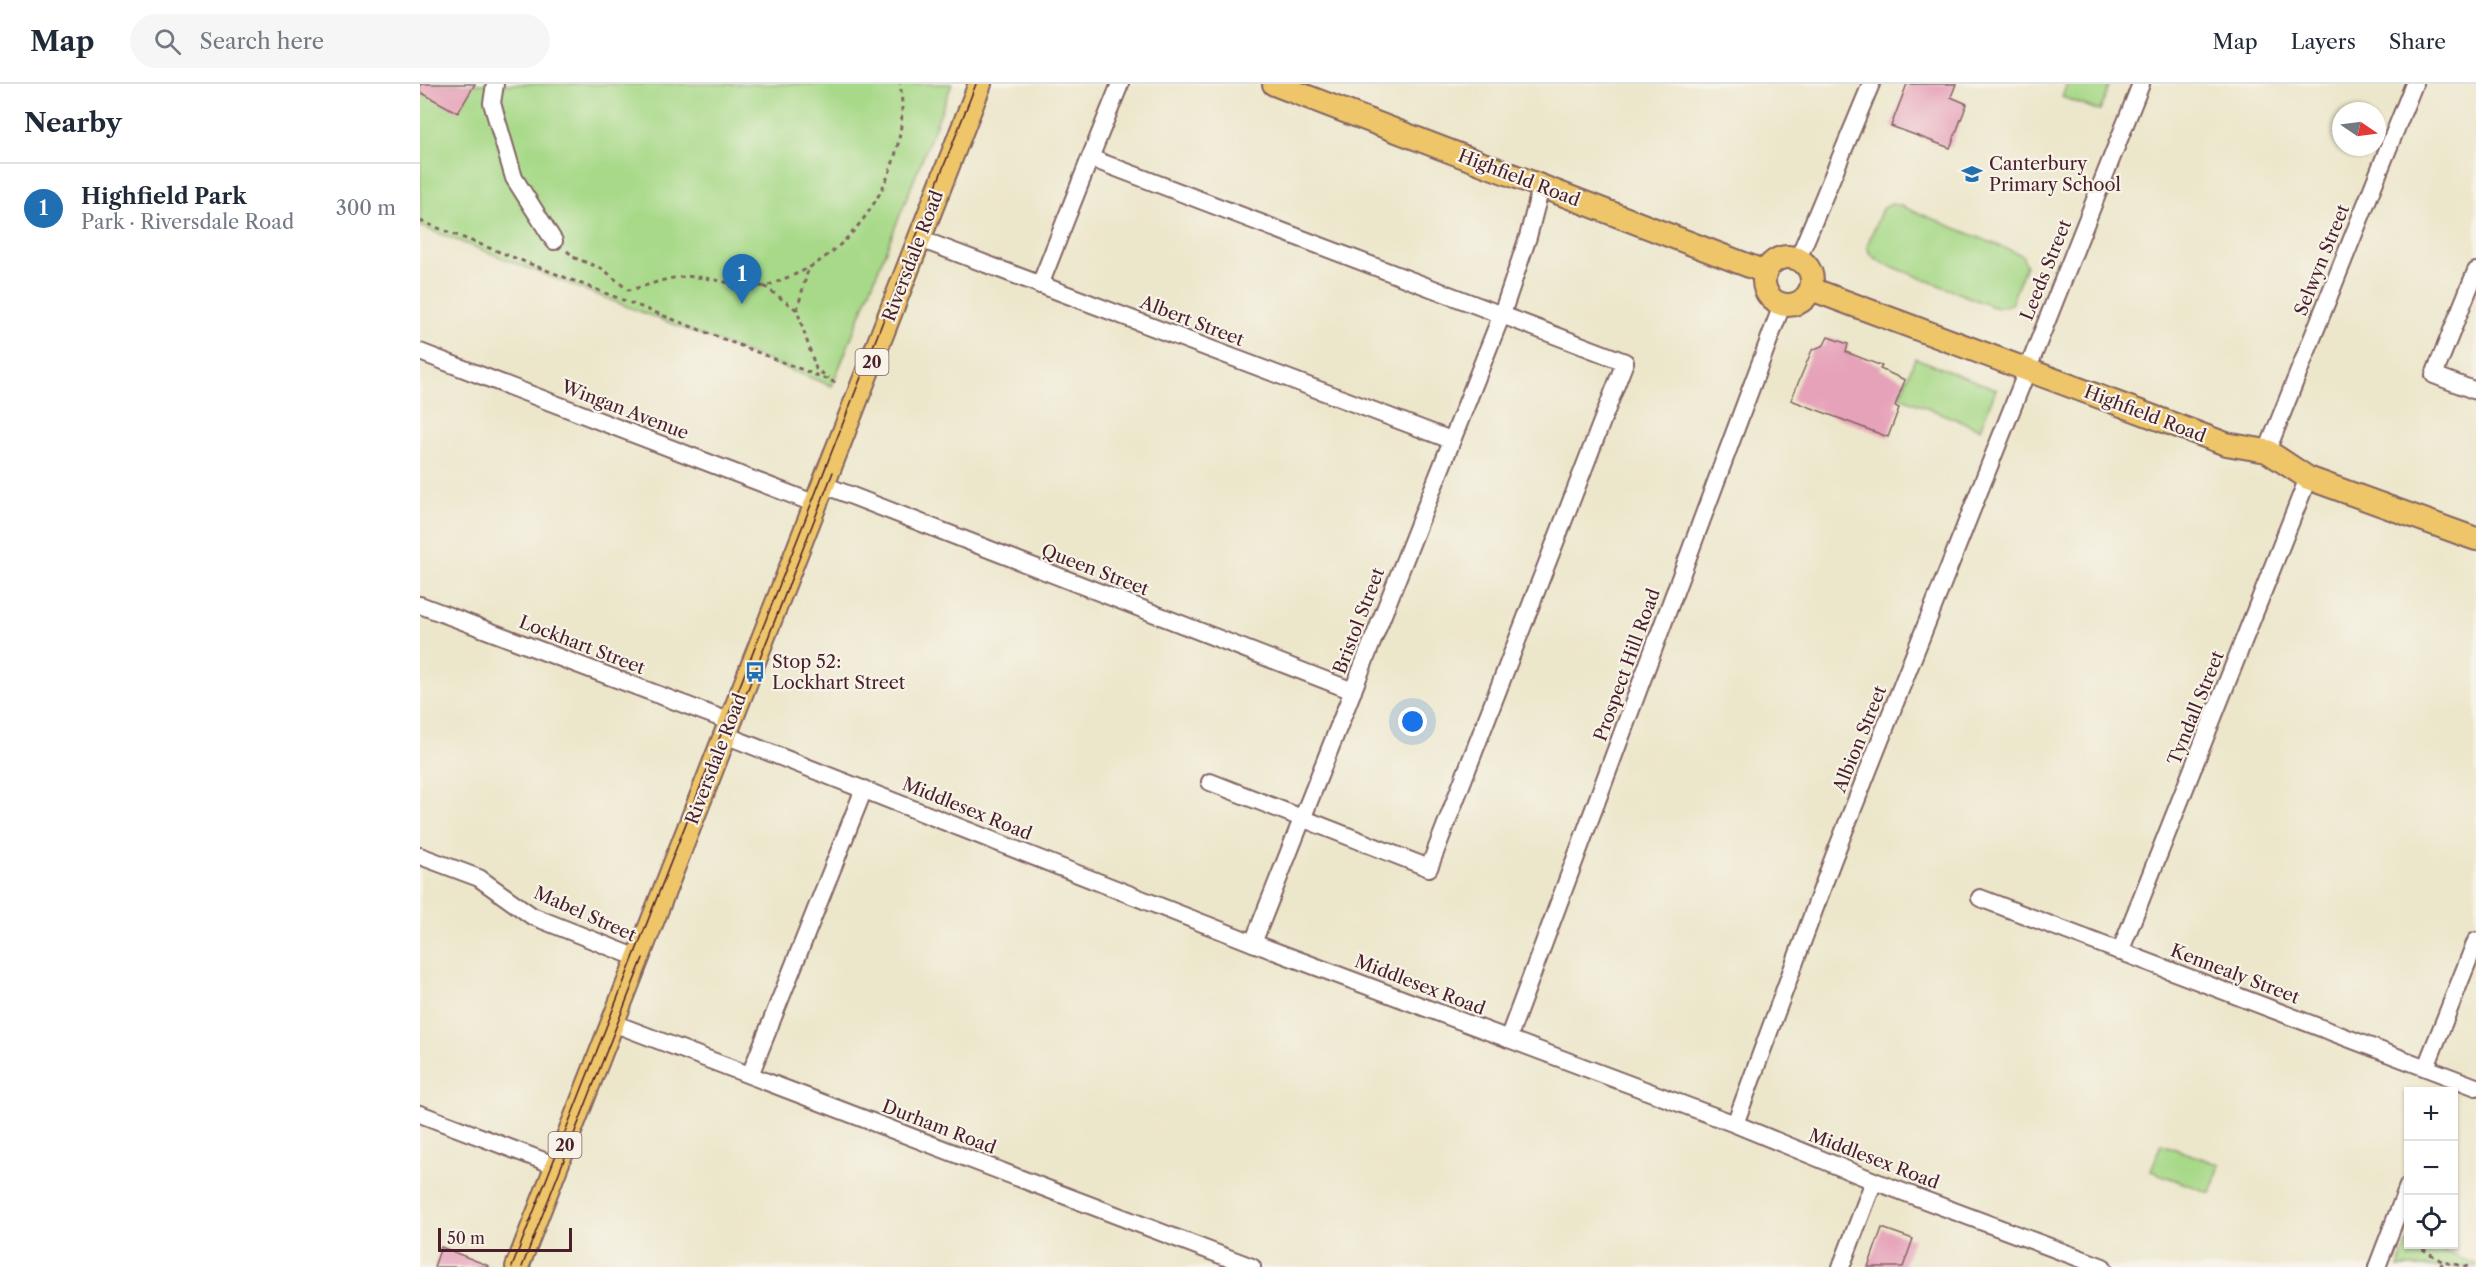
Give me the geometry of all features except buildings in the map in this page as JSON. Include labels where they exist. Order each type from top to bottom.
[{"type":"main road","name":"Riversdale Road","points":[[517,1267],[980,84]]},
{"type":"main road","name":"Highfield Road","points":[[1274,84],[1765,272]]},
{"type":"main road","points":[[1780,258],[1798,259],[1810,270],[1811,289],[1807,298],[1798,304],[1782,305],[1771,300],[1765,290],[1765,272],[1780,258]]},
{"type":"main road","name":"Highfield Road","points":[[1811,289],[2226,444],[2267,451],[2308,478],[2476,539]]},
{"type":"street","points":[[495,84],[492,103],[514,178],[554,241]]},
{"type":"street","points":[[1040,285],[1120,84]]},
{"type":"street","points":[[1798,259],[1871,84]]},
{"type":"street","name":"Leeds Street","points":[[2027,370],[2141,84]]},
{"type":"street","name":"Selwyn Street","points":[[2267,451],[2414,84]]},
{"type":"street","points":[[1090,158],[1625,362],[1429,868],[1210,782]]},
{"type":"street","name":"Bristol Street","points":[[1253,943],[1502,314],[1528,237],[1541,187]]},
{"type":"street","name":"Albert Street","points":[[920,239],[1451,440]]},
{"type":"street","points":[[2476,271],[2434,375],[2476,391]]},
{"type":"street","name":"Prospect Hill Road","points":[[1508,1039],[1782,305]]},
{"type":"street","name":"Wingan Avenue","points":[[420,352],[820,494]]},
{"type":"street","name":"Albion Street","points":[[1735,1124],[1838,848],[2027,370]]},
{"type":"street","name":"Tyndall Street","points":[[2120,952],[2308,478]]},
{"type":"street","name":"Queen Street","points":[[820,494],[1353,691]]},
{"type":"street","name":"Lockhart Street","points":[[420,605],[728,729]]},
{"type":"street","name":"Middlesex Road","points":[[728,729],[770,753],[1253,943],[1735,1124],[1874,1181],[2103,1267]]},
{"type":"street","points":[[750,1076],[864,789]]},
{"type":"street","name":"Mabel Street","points":[[420,856],[479,878],[532,916],[638,958]]},
{"type":"street","name":"Kennealy Street","points":[[1980,898],[2426,1067],[2449,1085],[2476,1087]]},
{"type":"street","points":[[2426,1067],[2476,941]]},
{"type":"street","name":"Durham Road","points":[[613,1023],[1252,1267]]},
{"type":"street","points":[[420,1114],[557,1166]]},
{"type":"street","points":[[1840,1267],[1874,1181]]},
{"type":"street","points":[[2377,1267],[2405,1195]]},
{"type":"path","points":[[554,241],[575,258],[603,269],[628,290],[682,276],[764,286],[808,270],[843,241],[874,206],[894,162],[904,105],[900,84]]},
{"type":"path","points":[[420,221],[834,381]]},
{"type":"path","points":[[808,270],[797,310],[816,369],[839,384]]},
{"type":"path","points":[[764,286],[797,310]]},
{"type":"path","points":[[2422,1249],[2443,1262],[2469,1267]]},
{"type":"path","points":[[2440,1267],[2443,1262]]},
{"type":"green space","points":[[420,84],[952,84],[832,386],[420,226]]},
{"type":"green space","points":[[2067,84],[2110,84],[2100,111],[2062,97]]},
{"type":"green space","points":[[1891,204],[2022,255],[2026,265],[2011,304],[1998,308],[1991,306],[1881,262],[1870,254],[1867,246],[1882,209]]},
{"type":"green space","points":[[1915,358],[1996,389],[1980,429],[1900,397]]},
{"type":"green space","points":[[2161,1144],[2220,1165],[2210,1193],[2151,1171]]},
{"type":"green space","points":[[2405,1249],[2436,1249],[2476,1264],[2476,1267],[2398,1267]]},
{"type":"tram line","points":[[512,1267],[976,84]]},
{"type":"tram line","points":[[730,735],[833,472]]},
{"type":"tram line","points":[[522,1267],[643,958]]},
{"type":"place","name":"Canterbury Primary School","points":[[1972,174]]},
{"type":"place","name":"Highfield Park","points":[[742,304]]},
{"type":"place","name":"Stop 52: Lockhart Street","points":[[755,672]]}]
